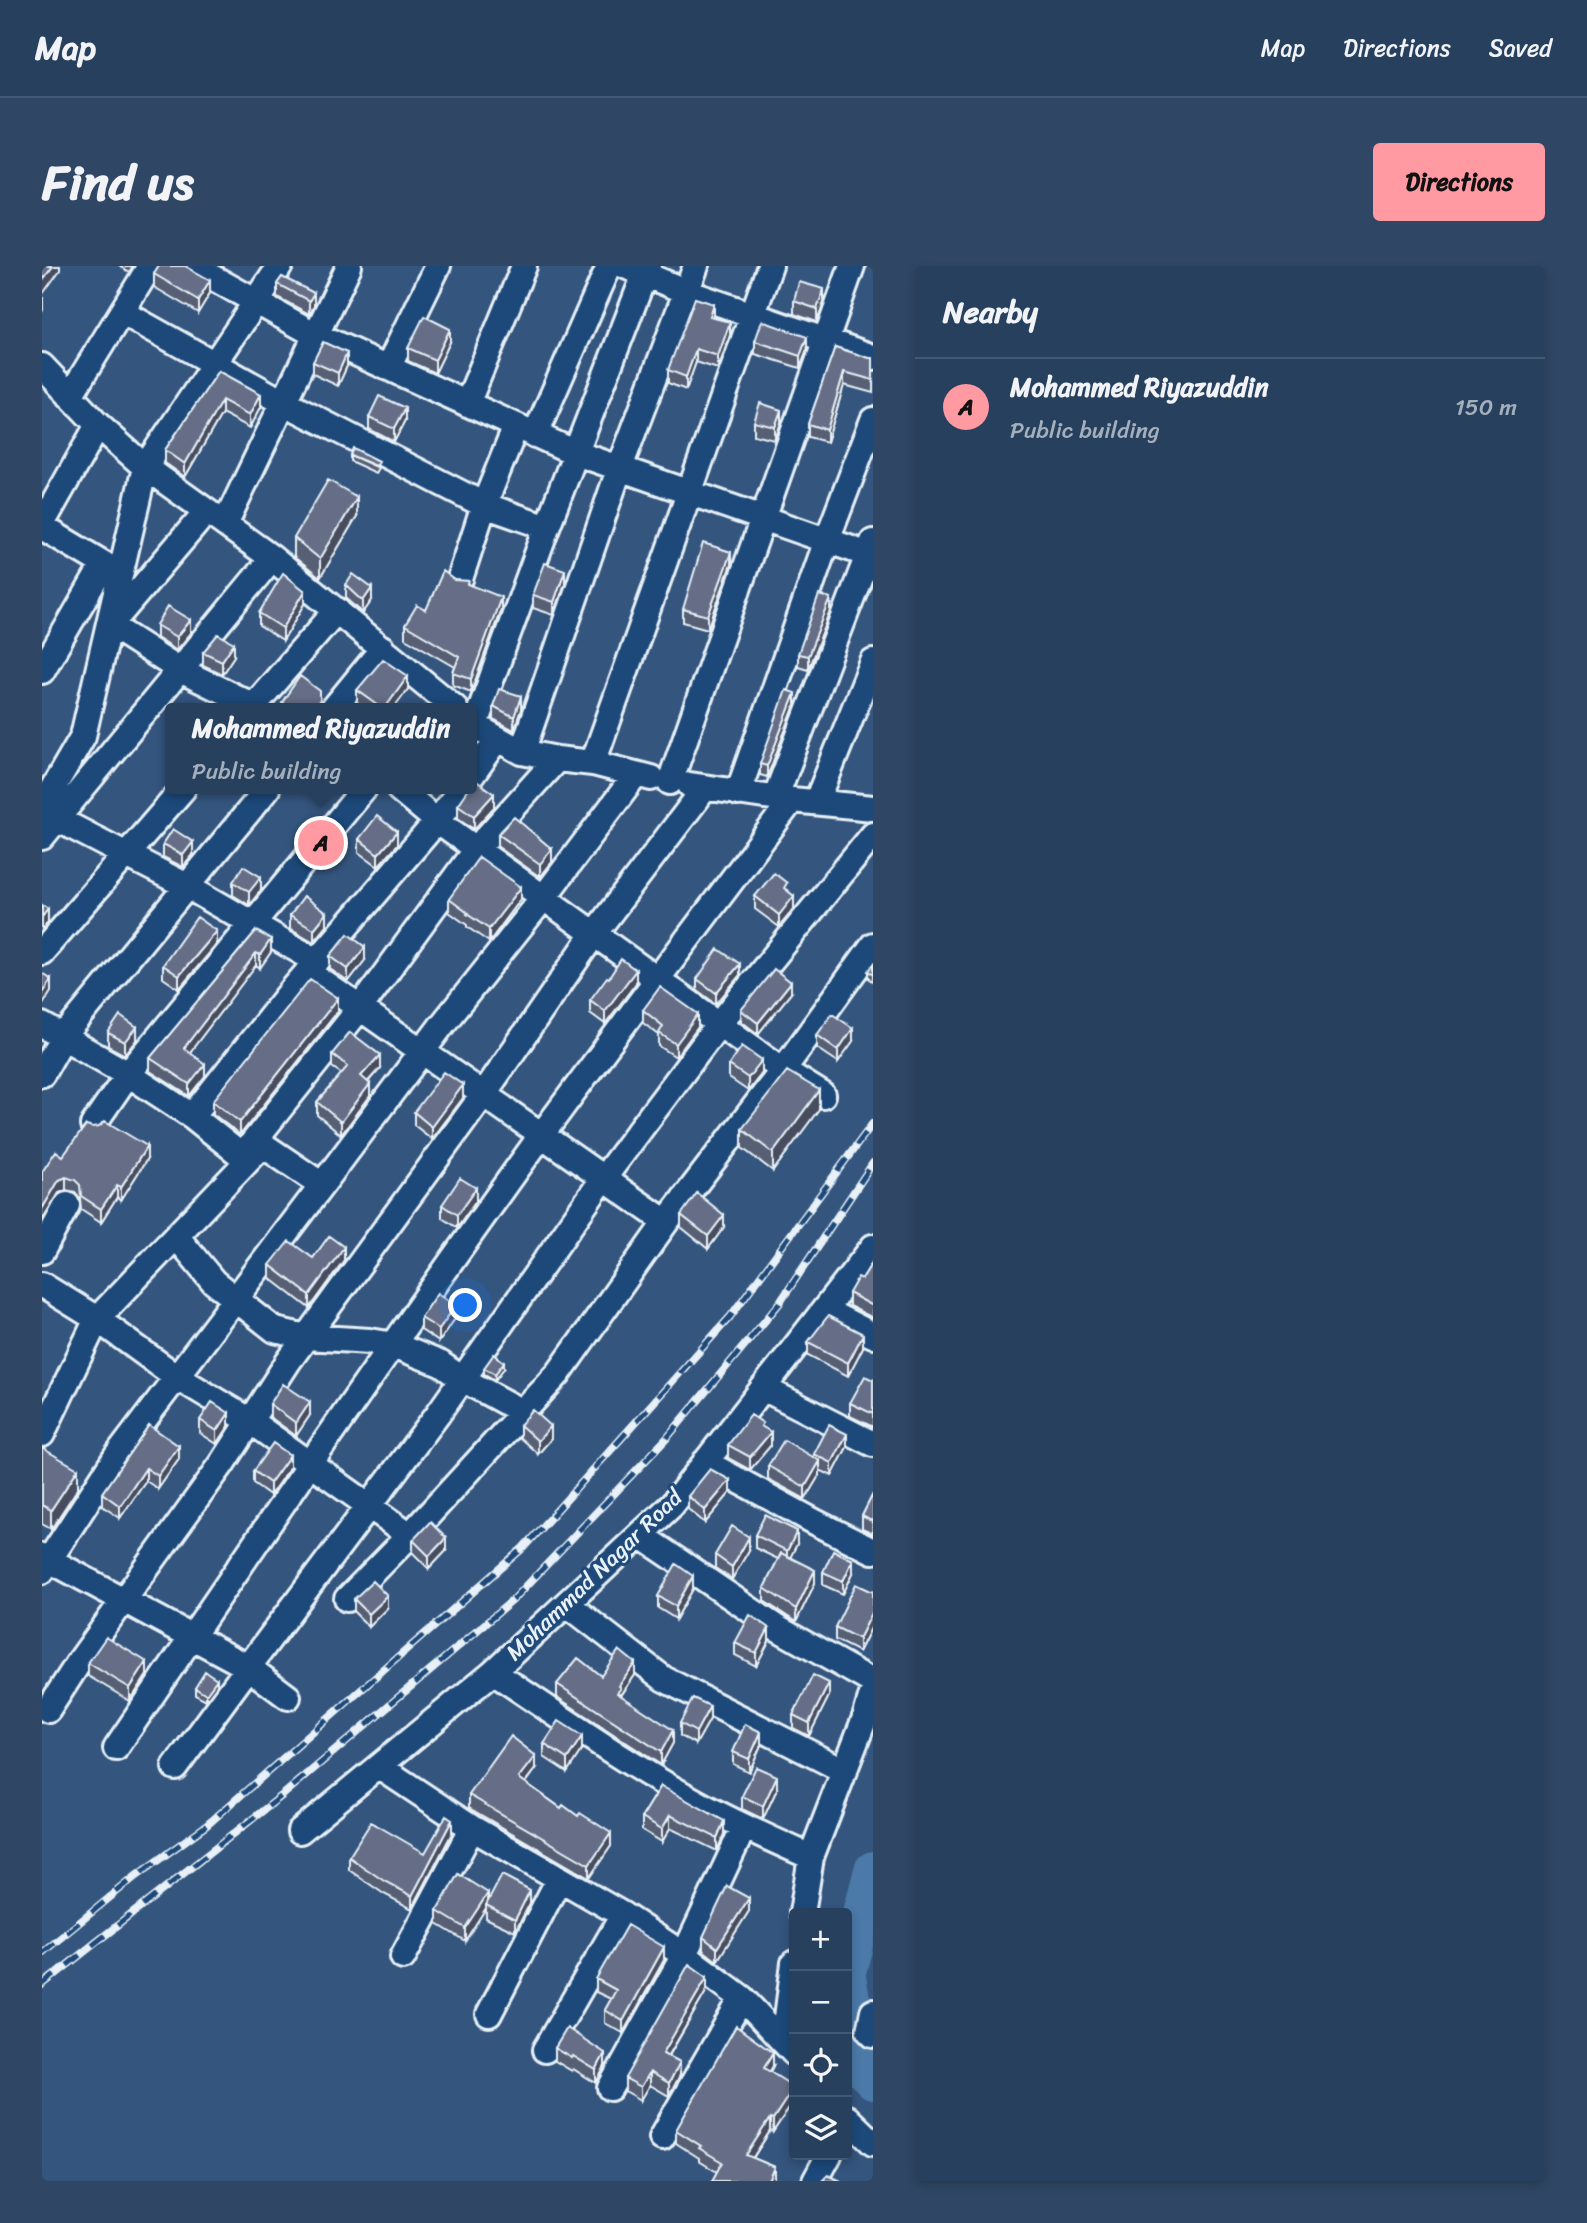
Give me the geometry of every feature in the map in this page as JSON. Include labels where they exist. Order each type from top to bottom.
[{"type":"street","points":[[70,396],[150,266]]},
{"type":"street","points":[[116,1748],[310,1464],[541,1136],[658,980],[784,798],[871,548],[827,540],[576,453],[316,335],[192,266]]},
{"type":"street","points":[[47,821],[83,736],[145,467],[280,266]]},
{"type":"street","points":[[110,625],[216,518],[282,402],[349,266]]},
{"type":"street","points":[[388,368],[438,266]]},
{"type":"street","points":[[467,404],[524,266]]},
{"type":"street","points":[[460,579],[484,505],[609,266]]},
{"type":"street","points":[[522,752],[619,470],[696,266]]},
{"type":"street","points":[[593,763],[771,266]]},
{"type":"street","points":[[670,782],[852,266]]},
{"type":"street","points":[[477,714],[576,453],[640,269],[687,292],[873,357]]},
{"type":"street","points":[[122,312],[282,402],[484,505],[547,527]]},
{"type":"street","points":[[43,368],[98,425],[145,467],[272,558],[383,648],[442,703]]},
{"type":"street","points":[[738,793],[827,540],[873,420]]},
{"type":"street","points":[[42,671],[104,564],[42,525],[98,425]]},
{"type":"street","points":[[47,821],[180,670],[272,558]]},
{"type":"street","points":[[258,703],[337,611]]},
{"type":"street","points":[[110,625],[180,670],[247,703]]},
{"type":"street","points":[[338,703],[383,648]]},
{"type":"street","points":[[817,802],[873,662]]},
{"type":"street","points":[[477,728],[522,752],[593,763],[635,776],[738,793],[873,808]]},
{"type":"street","points":[[477,767],[497,740]]},
{"type":"street","points":[[42,1434],[97,1319],[252,1151],[476,849],[557,759]]},
{"type":"street","points":[[288,1697],[248,1667],[124,1600],[44,1563],[116,1457],[422,1051],[544,897],[635,776]]},
{"type":"street","points":[[48,1710],[79,1662],[222,1464],[306,1337],[483,1095],[594,934],[705,788]]},
{"type":"street","points":[[42,951],[179,794]]},
{"type":"street","points":[[42,1074],[52,1031],[187,886],[263,794]]},
{"type":"street","points":[[93,1125],[128,1074],[360,794]]},
{"type":"street","points":[[405,794],[437,821],[783,1070],[823,1095]]},
{"type":"street","points":[[192,1116],[312,967],[457,794]]},
{"type":"street","points":[[47,821],[126,854],[253,922],[360,1008],[666,1222]]},
{"type":"street","points":[[175,1767],[438,1414],[603,1179],[719,1024],[873,835]]},
{"type":"street","points":[[347,1599],[410,1535],[558,1374],[666,1222],[783,1070],[873,945]]},
{"type":"street","points":[[52,1031],[128,1074],[252,1151],[322,1185]]},
{"type":"street","points":[[42,1251],[67,1205]]},
{"type":"street","points":[[176,1236],[214,1282],[275,1329],[306,1337],[394,1345],[441,1364],[462,1379],[523,1412]]},
{"type":"street","name":"Mohammad Nagar Road","points":[[300,1831],[380,1768],[493,1672],[672,1505],[873,1247]]},
{"type":"street","points":[[42,1285],[97,1319],[177,1377],[250,1421],[410,1535]]},
{"type":"street","points":[[824,1310],[873,1335]]},
{"type":"street","points":[[763,1388],[873,1444]]},
{"type":"street","points":[[705,1462],[873,1551]]},
{"type":"street","points":[[76,1469],[99,1483]]},
{"type":"street","points":[[640,1535],[777,1628],[873,1682]]},
{"type":"street","points":[[567,1604],[664,1679],[845,1771]]},
{"type":"street","points":[[493,1672],[598,1742],[698,1803],[811,1857]]},
{"type":"street","points":[[803,1908],[811,1857],[873,1691]]},
{"type":"street","points":[[380,1768],[472,1828],[623,1915],[684,1955],[742,1998],[789,2047]]},
{"type":"street","points":[[610,2088],[684,1955],[744,1827]]},
{"type":"street","points":[[403,1957],[472,1828]]},
{"type":"street","points":[[489,2014],[559,1879]]},
{"type":"street","points":[[545,2050],[623,1915]]},
{"type":"street","points":[[790,2034],[794,1971]]},
{"type":"street","points":[[662,2137],[742,1998]]},
{"type":"street","points":[[873,2012],[869,2031],[873,2035]]},
{"type":"street","points":[[852,2124],[873,2143]]},
{"type":"street","points":[[815,2181],[826,2160]]},
{"type":"building","points":[[42,266],[53,266],[42,281]]},
{"type":"building","points":[[159,266],[185,266],[210,280],[198,300],[154,274]]},
{"type":"building","points":[[282,277],[314,293],[309,301],[277,284]]},
{"type":"building","points":[[799,282],[824,289],[817,309],[794,301]]},
{"type":"building","points":[[695,298],[714,304],[710,317],[730,322],[718,356],[696,349],[686,377],[668,370]]},
{"type":"building","points":[[424,316],[450,329],[435,360],[408,348]]},
{"type":"building","points":[[762,321],[807,337],[800,356],[755,341]]},
{"type":"building","points":[[323,342],[347,353],[338,373],[313,362]]},
{"type":"building","points":[[835,347],[873,358],[873,380],[844,372],[827,430],[808,424]]},
{"type":"building","points":[[219,371],[261,394],[250,415],[222,400],[185,464],[165,450]]},
{"type":"building","points":[[379,396],[405,408],[394,429],[369,417]]},
{"type":"building","points":[[760,403],[781,410],[775,427],[754,422]]},
{"type":"building","points":[[353,448],[379,461],[376,466],[350,455]]},
{"type":"building","points":[[328,480],[357,497],[320,559],[294,538]]},
{"type":"building","points":[[703,543],[731,552],[708,616],[683,609]]},
{"type":"building","points":[[545,563],[565,570],[554,602],[533,595]]},
{"type":"building","points":[[443,571],[455,580],[469,581],[468,584],[501,597],[471,679],[453,673],[459,657],[405,625],[417,605],[426,610]]},
{"type":"building","points":[[283,573],[305,591],[283,628],[259,613]]},
{"type":"building","points":[[353,574],[372,588],[363,601],[346,585]]},
{"type":"building","points":[[819,595],[831,598],[808,656],[798,654]]},
{"type":"building","points":[[168,606],[191,620],[177,637],[157,625]]},
{"type":"building","points":[[218,634],[234,643],[222,661],[203,652]]},
{"type":"building","points":[[383,659],[408,676],[389,703],[375,703],[357,690]]},
{"type":"building","points":[[300,676],[320,691],[318,703],[282,702]]},
{"type":"building","points":[[499,689],[521,696],[514,717],[493,706]]},
{"type":"building","points":[[786,690],[795,693],[767,766],[760,764]]},
{"type":"building","points":[[477,781],[494,794],[474,816],[458,805],[466,794],[477,794]]},
{"type":"building","points":[[377,816],[397,832],[378,854],[359,839]]},
{"type":"building","points":[[514,817],[552,849],[540,864],[498,834]]},
{"type":"building","points":[[173,829],[193,842],[183,855],[163,844]]},
{"type":"building","points":[[479,857],[521,887],[489,929],[449,899]]},
{"type":"building","points":[[243,866],[261,877],[249,892],[233,882]]},
{"type":"building","points":[[774,873],[787,883],[784,888],[794,896],[779,915],[755,896]]},
{"type":"building","points":[[304,896],[327,913],[314,929],[290,915]]},
{"type":"building","points":[[42,905],[48,909],[42,917]]},
{"type":"building","points":[[197,917],[217,931],[179,976],[163,965]]},
{"type":"building","points":[[256,931],[271,939],[260,955],[256,953],[184,1048],[205,1064],[189,1084],[150,1058]]},
{"type":"building","points":[[348,934],[365,947],[348,969],[330,956]]},
{"type":"building","points":[[718,949],[740,964],[716,993],[697,979]]},
{"type":"building","points":[[621,959],[636,970],[605,1011],[590,1000]]},
{"type":"building","points":[[774,969],[791,982],[758,1023],[741,1010]]},
{"type":"building","points":[[42,973],[51,979],[42,992]]},
{"type":"building","points":[[310,979],[338,998],[240,1122],[213,1101]]},
{"type":"building","points":[[660,987],[698,1014],[676,1044],[659,1033],[663,1026],[643,1010]]},
{"type":"building","points":[[832,1014],[853,1028],[838,1050],[817,1035]]},
{"type":"building","points":[[120,1015],[137,1027],[125,1042],[108,1033]]},
{"type":"building","points":[[350,1032],[380,1055],[361,1076],[370,1084],[341,1122],[317,1102],[348,1066],[332,1054]]},
{"type":"building","points":[[742,1046],[762,1060],[748,1078],[729,1065]]},
{"type":"building","points":[[787,1071],[819,1090],[773,1153],[742,1129]]},
{"type":"building","points":[[444,1072],[463,1085],[432,1127],[414,1112]]},
{"type":"building","points":[[105,1121],[147,1146],[121,1187],[117,1185],[101,1209],[81,1196],[80,1185],[66,1177],[59,1180],[42,1209],[42,1172],[56,1151],[63,1156],[86,1125],[99,1126]]},
{"type":"building","points":[[460,1178],[476,1188],[457,1215],[442,1205]]},
{"type":"building","points":[[697,1193],[724,1215],[708,1236],[681,1215]]},
{"type":"building","points":[[329,1236],[344,1247],[309,1295],[270,1265],[289,1241],[313,1258]]},
{"type":"building","points":[[873,1261],[873,1306],[849,1293],[858,1277],[862,1279]]},
{"type":"building","points":[[438,1293],[456,1305],[439,1329],[421,1318]]},
{"type":"building","points":[[828,1316],[863,1334],[848,1363],[808,1342]]},
{"type":"building","points":[[494,1354],[504,1362],[495,1374],[484,1368]]},
{"type":"building","points":[[865,1376],[873,1380],[873,1414],[850,1403]]},
{"type":"building","points":[[283,1384],[310,1402],[296,1423],[270,1404]]},
{"type":"building","points":[[212,1402],[229,1413],[217,1431],[200,1420]]},
{"type":"building","points":[[533,1410],[551,1426],[538,1441],[520,1425]]},
{"type":"building","points":[[751,1415],[771,1432],[750,1457],[728,1445]]},
{"type":"building","points":[[149,1425],[179,1446],[158,1476],[146,1468],[120,1506],[102,1493]]},
{"type":"building","points":[[829,1425],[847,1434],[832,1463],[814,1454]]},
{"type":"building","points":[[784,1440],[820,1461],[805,1487],[768,1466]]},
{"type":"building","points":[[273,1443],[290,1455],[270,1483],[253,1471]]},
{"type":"building","points":[[42,1448],[78,1469],[51,1510],[42,1505]]},
{"type":"building","points":[[710,1469],[730,1480],[705,1510],[688,1496]]},
{"type":"building","points":[[873,1494],[873,1522],[862,1516]]},
{"type":"building","points":[[765,1515],[797,1531],[787,1551],[755,1535]]},
{"type":"building","points":[[430,1522],[446,1538],[429,1556],[413,1540]]},
{"type":"building","points":[[732,1526],[749,1537],[732,1567],[715,1555]]},
{"type":"building","points":[[833,1550],[853,1560],[843,1581],[823,1572]]},
{"type":"building","points":[[781,1553],[815,1570],[796,1609],[764,1588]]},
{"type":"building","points":[[676,1564],[693,1576],[676,1606],[658,1596]]},
{"type":"building","points":[[373,1581],[388,1596],[369,1614],[354,1599]]},
{"type":"building","points":[[856,1584],[873,1592],[873,1611],[859,1639],[835,1627]]},
{"type":"building","points":[[750,1615],[769,1628],[756,1653],[735,1643]]},
{"type":"building","points":[[106,1637],[147,1662],[130,1688],[88,1663]]},
{"type":"building","points":[[619,1650],[635,1663],[617,1693],[673,1730],[661,1752],[557,1684],[578,1658],[601,1676]]},
{"type":"building","points":[[205,1671],[217,1679],[206,1694],[195,1687]]},
{"type":"building","points":[[813,1675],[829,1683],[809,1723],[793,1715]]},
{"type":"building","points":[[693,1698],[710,1706],[696,1732],[680,1723]]},
{"type":"building","points":[[559,1721],[582,1736],[567,1759],[544,1744]]},
{"type":"building","points":[[745,1724],[761,1732],[749,1759],[733,1752]]},
{"type":"building","points":[[511,1736],[536,1756],[519,1778],[561,1808],[563,1805],[578,1816],[580,1813],[611,1833],[589,1865],[469,1795]]},
{"type":"building","points":[[756,1767],[777,1776],[763,1806],[742,1796]]},
{"type":"building","points":[[661,1786],[724,1821],[717,1838],[670,1815],[662,1829],[642,1817]]},
{"type":"building","points":[[446,1816],[452,1820],[412,1896],[349,1857],[371,1822],[425,1853]]},
{"type":"building","points":[[458,1874],[488,1893],[465,1928],[437,1911]]},
{"type":"building","points":[[502,1875],[530,1890],[515,1920],[486,1905]]},
{"type":"building","points":[[727,1886],[749,1898],[717,1948],[703,1937]]},
{"type":"building","points":[[627,1925],[664,1947],[623,2021],[605,2010],[616,1990],[596,1979]]},
{"type":"building","points":[[689,1964],[707,1977],[663,2053],[680,2062],[669,2083],[650,2072],[641,2087],[625,2078]]},
{"type":"building","points":[[736,2026],[773,2053],[764,2068],[789,2084],[789,2095],[746,2155],[775,2167],[769,2181],[712,2181],[722,2162],[676,2130]]},
{"type":"building","points":[[567,2028],[605,2053],[596,2070],[555,2048]]},
{"type":"building","points":[[828,2175],[841,2181],[822,2181]]},
{"type":"waterway","points":[[847,1971],[873,1870]]},
{"type":"waterway","points":[[852,2005],[864,2071],[873,2081]]},
{"type":"railway","points":[[42,1953],[136,1876],[207,1825],[523,1548],[730,1317],[873,1123]]},
{"type":"railway","points":[[42,1985],[284,1794],[513,1600],[667,1438],[779,1304],[873,1163]]},
{"type":"place","name":"Mohammed Riyazuddin","points":[[321,843]]}]
